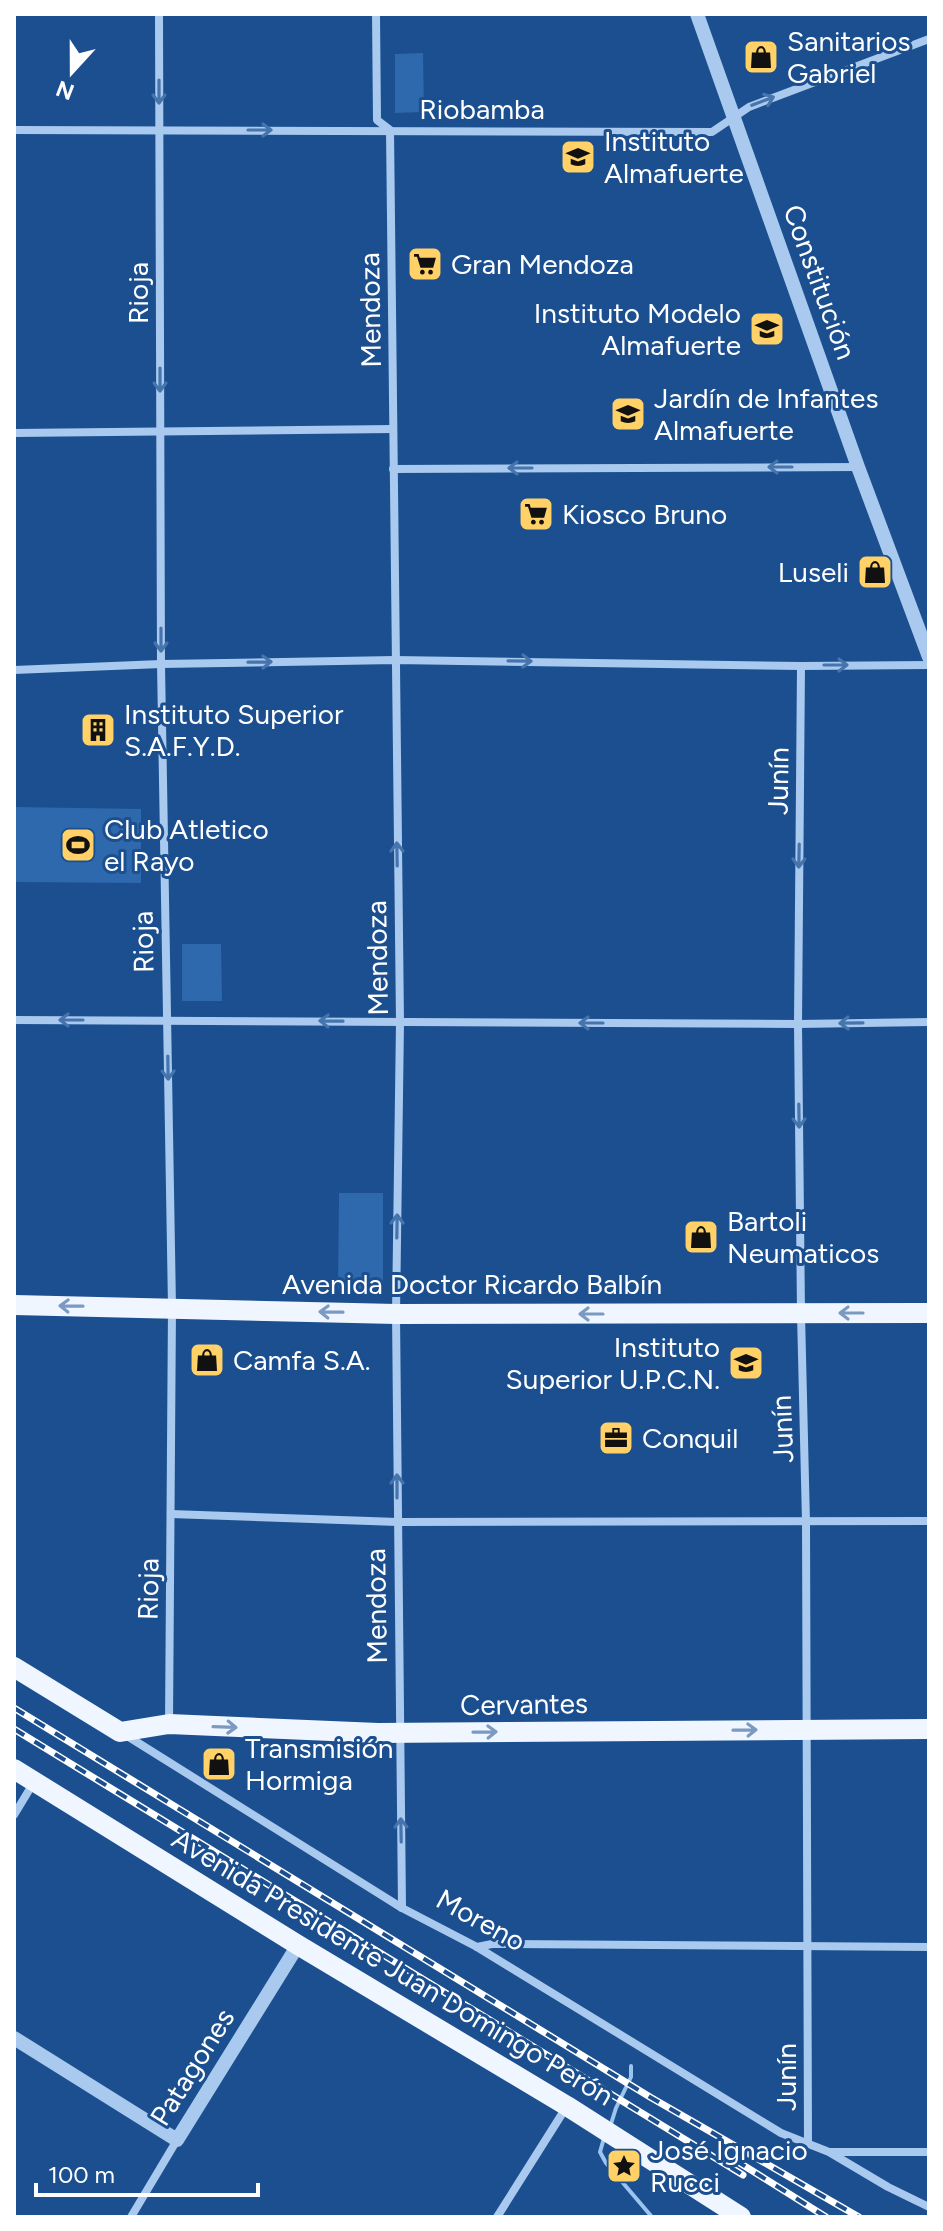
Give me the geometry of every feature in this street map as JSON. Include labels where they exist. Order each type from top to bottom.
[{"type":"main road","name":"Avenida Doctor Ricardo Balbín","points":[[14,1305],[396,1314],[929,1313]]},
{"type":"main road","name":"Moreno","points":[[14,1667],[120,1732]]},
{"type":"main road","name":"Cervantes","points":[[120,1732],[169,1724],[400,1733],[929,1729]]},
{"type":"main road","name":"Avenida Presidente Juan Domingo Perón","points":[[14,1769],[298,1945],[597,2124],[741,2217]]},
{"type":"street","name":"Rioja","points":[[159,14],[161,664],[172,1307],[169,1724]]},
{"type":"street","name":"Mendoza","points":[[376,14],[377,120],[390,130],[400,1022],[396,1314],[402,1908]]},
{"type":"street","name":"Constitución","points":[[697,14],[929,657]]},
{"type":"street","name":"Riobamba","points":[[14,130],[712,132],[749,107],[929,39]]},
{"type":"street","points":[[14,433],[393,429]]},
{"type":"street","points":[[393,469],[858,467]]},
{"type":"street","points":[[14,670],[395,660],[929,665]]},
{"type":"street","name":"Junín","points":[[801,666],[798,1024],[806,1522],[808,2144]]},
{"type":"street","points":[[14,1020],[929,1022]]},
{"type":"street","points":[[171,1514],[398,1522],[929,1521]]},
{"type":"street","name":"Moreno","points":[[120,1732],[402,1908],[477,1947],[781,2133],[829,2152],[929,2207]]},
{"type":"street","points":[[14,1815],[35,1781]]},
{"type":"street","points":[[477,1947],[492,1944],[929,1947]]},
{"type":"street","name":"Patagones","points":[[131,2217],[298,1945]]},
{"type":"street","points":[[14,2038],[177,2140]]},
{"type":"street","points":[[497,2217],[567,2106]]},
{"type":"street","points":[[829,2152],[929,2152]]},
{"type":"shaded area","points":[[423,53],[424,112],[395,113],[395,54]]},
{"type":"shaded area","name":"Club Atletico el Rayo","points":[[14,807],[141,809],[141,883],[14,882]]},
{"type":"shaded area","points":[[182,944],[221,944],[222,1001],[182,1001]]},
{"type":"shaded area","points":[[339,1193],[383,1193],[383,1290],[338,1289]]},
{"type":"waterway","points":[[610,2127],[631,2077],[631,2066]]},
{"type":"waterway","points":[[604,2138],[600,2152],[606,2163],[652,2217]]},
{"type":"railway","points":[[14,1708],[650,2097],[859,2217]]},
{"type":"railway","points":[[14,1729],[743,2175]]},
{"type":"railway","points":[[735,2160],[826,2217]]},
{"type":"place","name":"Sanitarios Gabriel","points":[[761,57]]},
{"type":"place","name":"Instituto Almafuerte","points":[[578,157]]},
{"type":"place","name":"Gran Mendoza","points":[[425,264]]},
{"type":"place","name":"Instituto Modelo Almafuerte","points":[[767,329]]},
{"type":"place","name":"Jardín de Infantes Almafuerte","points":[[628,414]]},
{"type":"place","name":"Kiosco Bruno","points":[[536,514]]},
{"type":"place","name":"Luseli","points":[[875,572]]},
{"type":"place","name":"Instituto Superior S.A.F.Y.D.","points":[[98,730]]},
{"type":"place","name":"Club Atletico el Rayo","points":[[78,845]]},
{"type":"place","name":"Bartoli Neumaticos","points":[[701,1237]]},
{"type":"place","name":"Camfa S.A.","points":[[207,1360]]},
{"type":"place","name":"Instituto Superior U.P.C.N.","points":[[746,1363]]},
{"type":"place","name":"Conquil","points":[[616,1438]]},
{"type":"place","name":"Transmisión Hormiga","points":[[219,1764]]},
{"type":"place","name":"José Ignacio Rucci","points":[[624,2166]]}]
